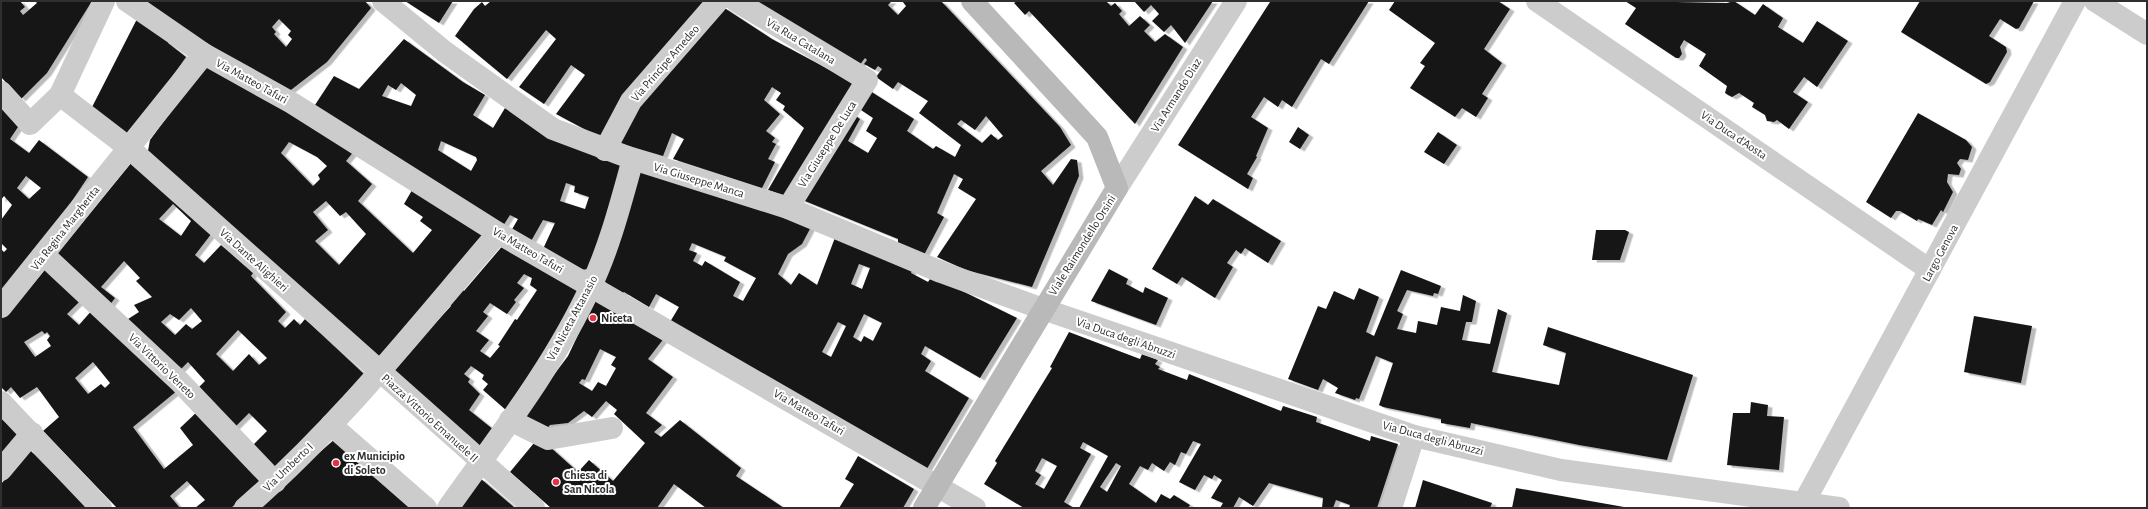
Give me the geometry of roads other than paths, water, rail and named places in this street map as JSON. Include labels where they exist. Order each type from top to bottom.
[{"type":"street","points":[[1,92],[30,124],[60,95],[104,1]]},
{"type":"street","name":"Via Matteo Tafuri","points":[[127,1],[204,54],[292,103],[498,233],[591,285],[975,508]]},
{"type":"street","name":"Via Giuseppe Manca","points":[[383,1],[445,52],[553,129],[605,150],[788,208],[941,272],[1043,309]]},
{"type":"street","name":"Via Principe Amedeo","points":[[605,150],[631,102],[718,1]]},
{"type":"street","name":"Via Rua Catalana","points":[[736,1],[867,80]]},
{"type":"street","name":"Viale Raimondello Orsini","points":[[924,508],[1117,188],[1098,137],[972,1]]},
{"type":"street","name":"Via Armando Diaz","points":[[1117,188],[1236,1]]},
{"type":"street","name":"Via Duca d'Aosta","points":[[1537,1],[1930,270]]},
{"type":"street","name":"Largo Genova","points":[[1803,506],[2075,1]]},
{"type":"street","points":[[2095,1],[2147,34]]},
{"type":"street","name":"Via Regina Margherita","points":[[1,307],[204,54]]},
{"type":"street","name":"Via Giuseppe De Luca","points":[[788,208],[867,80]]},
{"type":"street","name":"Via Dante Alighieri","points":[[60,95],[129,148],[379,372]]},
{"type":"street","name":"Via Niceta Attanasio","points":[[482,461],[563,340],[591,285],[612,231],[633,159]]},
{"type":"street","points":[[379,372],[498,233]]},
{"type":"street","name":"Via Vittorio Veneto","points":[[44,255],[180,382],[276,482]]},
{"type":"street","name":"Via Duca degli Abruzzi","points":[[1043,309],[1414,436],[1561,470],[1803,506],[1839,508]]},
{"type":"street","name":"Piazza Vittorio Emanuele II","points":[[331,425],[379,372],[482,461],[448,508]]},
{"type":"street","points":[[1,402],[32,433],[101,508]]},
{"type":"street","points":[[510,420],[548,438],[612,428]]},
{"type":"street","points":[[331,425],[426,508]]},
{"type":"street","name":"Via Umberto I","points":[[245,508],[276,482],[331,425]]},
{"type":"street","points":[[1,470],[32,433]]},
{"type":"street","points":[[1391,508],[1414,436]]},
{"type":"street","points":[[482,461],[534,508]]},
{"type":"place","name":"Niceta","points":[[593,318]]},
{"type":"place","name":"ex Municipio di Soleto","points":[[336,463]]},
{"type":"place","name":"Chiesa di San Nicola","points":[[556,482]]}]
